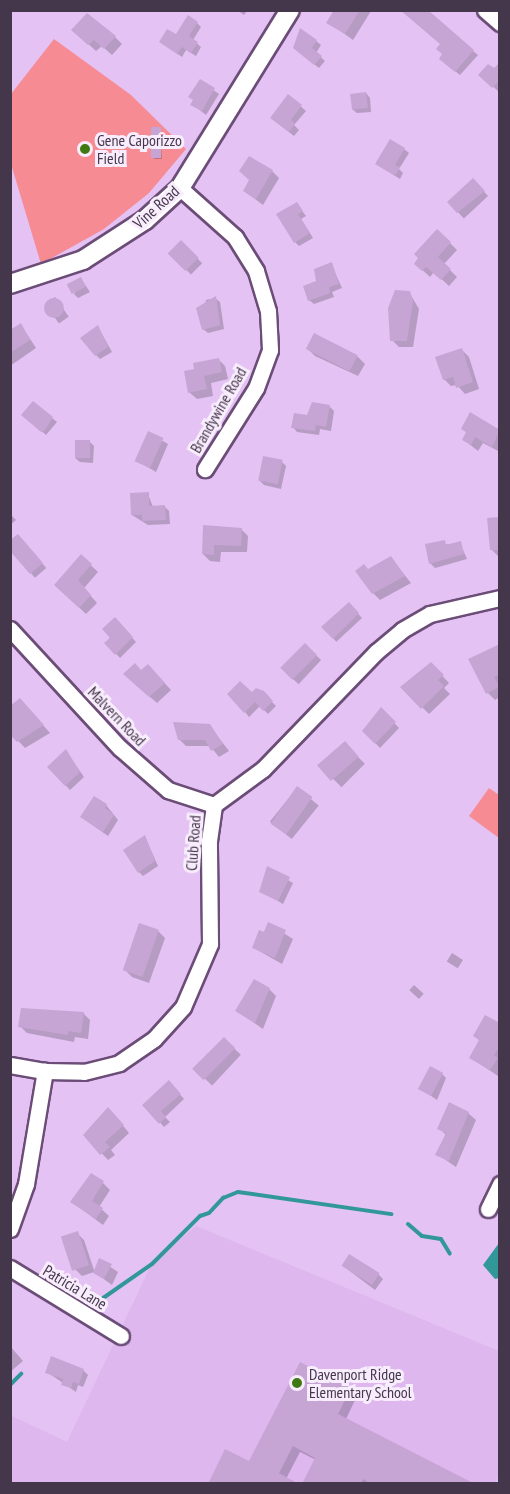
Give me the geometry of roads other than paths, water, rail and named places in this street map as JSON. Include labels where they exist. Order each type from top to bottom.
[{"type":"street","name":"Vine Road","points":[[10,284],[84,260],[146,220],[180,188],[290,10]]},
{"type":"street","points":[[485,10],[500,23]]},
{"type":"street","name":"Brandywine Road","points":[[180,188],[235,237],[256,272],[268,312],[270,350],[263,369],[205,469]]},
{"type":"street","name":"Club Road","points":[[10,1065],[45,1071],[84,1072],[118,1063],[154,1039],[183,1006],[210,944],[209,841],[214,805],[263,770],[376,652],[402,630],[430,614],[500,598]]},
{"type":"street","name":"Malvern Road","points":[[10,629],[120,748],[168,790],[214,805]]},
{"type":"street","points":[[10,1229],[26,1184],[45,1071]]},
{"type":"street","points":[[488,1209],[500,1184]]},
{"type":"street","name":"Patricia Lane","points":[[10,1268],[121,1336]]},
{"type":"waterway","points":[[96,1303],[152,1264],[200,1216],[209,1213],[223,1198],[238,1192],[391,1214]]},
{"type":"waterway","points":[[408,1224],[422,1236],[441,1239],[450,1254]]},
{"type":"waterway","points":[[10,1385],[21,1374]]},
{"type":"place","name":"Gene Caporizzo Field","points":[[85,149]]},
{"type":"place","name":"Davenport Ridge Elementary School","points":[[297,1383]]}]
